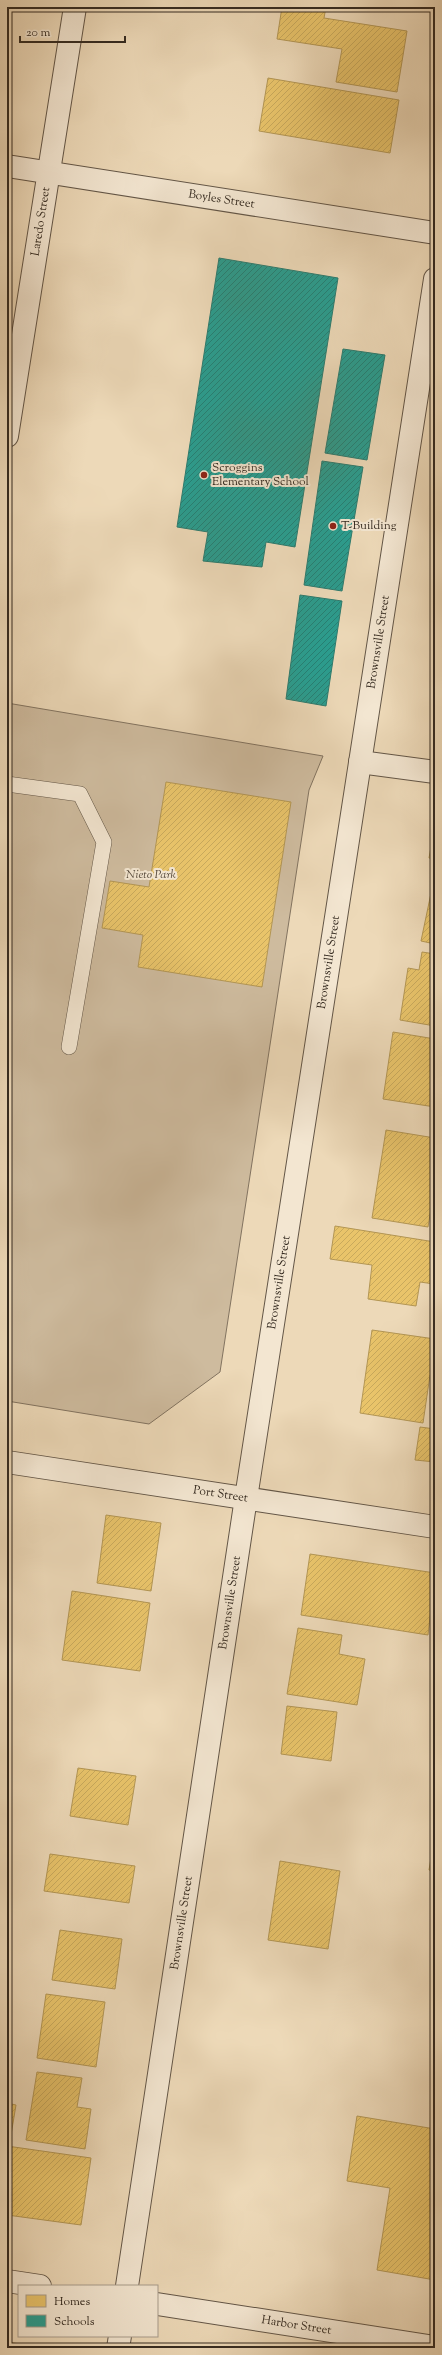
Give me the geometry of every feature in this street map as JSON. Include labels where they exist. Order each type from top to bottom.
[{"type":"street","name":"Laredo Street","points":[[7,436],[75,7]]},
{"type":"street","name":"Boyles Street","points":[[7,166],[435,233]]},
{"type":"street","name":"Brownsville Street","points":[[127,2285],[246,1498],[435,280]]},
{"type":"street","points":[[360,762],[435,772]]},
{"type":"street","name":"Port Street","points":[[7,1462],[435,1527]]},
{"type":"street","points":[[7,2281],[33,2285]]},
{"type":"street","name":"Harbor Street","points":[[158,2304],[435,2347]]},
{"type":"street","points":[[118,2348],[120,2337]]},
{"type":"lane","points":[[7,784],[80,794],[104,842],[69,1047]]},
{"type":"green space","name":"Nieto Park","points":[[7,703],[323,756],[309,790],[220,1372],[149,1424],[7,1401]]},
{"type":"building: Homes","points":[[282,7],[326,7],[324,18],[407,31],[397,92],[336,82],[342,49],[277,39]]},
{"type":"building: Homes","points":[[268,78],[399,100],[390,153],[259,131]]},
{"type":"building: Homes","points":[[166,782],[291,802],[262,987],[138,967],[143,935],[102,928],[110,881],[149,887]]},
{"type":"building: Homes","points":[[435,825],[435,859],[429,858]]},
{"type":"building: Homes","points":[[435,874],[435,944],[421,941]]},
{"type":"building: Homes","points":[[422,952],[435,954],[435,1026],[400,1020],[408,968],[419,970]]},
{"type":"building: Homes","points":[[393,1032],[435,1039],[435,1107],[383,1099]]},
{"type":"building: Homes","points":[[386,1130],[435,1138],[435,1184],[428,1227],[372,1218]]},
{"type":"building: Homes","points":[[335,1226],[435,1242],[434,1284],[420,1282],[416,1306],[368,1299],[372,1265],[330,1259]]},
{"type":"building: Homes","points":[[372,1330],[435,1339],[435,1376],[430,1375],[423,1423],[360,1413]]},
{"type":"building: Homes","points":[[420,1427],[435,1429],[435,1462],[415,1460]]},
{"type":"building: Homes","points":[[106,1515],[161,1523],[151,1591],[97,1583]]},
{"type":"building: Homes","points":[[310,1554],[435,1573],[428,1635],[301,1615]]},
{"type":"building: Homes","points":[[72,1591],[150,1603],[140,1671],[62,1660]]},
{"type":"building: Homes","points":[[298,1628],[342,1635],[339,1654],[365,1659],[357,1705],[287,1694]]},
{"type":"building: Homes","points":[[287,1706],[337,1712],[331,1761],[281,1754]]},
{"type":"building: Homes","points":[[78,1768],[136,1776],[128,1825],[70,1816]]},
{"type":"building: Homes","points":[[435,1834],[435,1871],[429,1870]]},
{"type":"building: Homes","points":[[50,1854],[135,1866],[129,1903],[44,1891]]},
{"type":"building: Homes","points":[[280,1861],[340,1871],[328,1949],[268,1940]]},
{"type":"building: Homes","points":[[60,1930],[122,1939],[115,1989],[52,1980]]},
{"type":"building: Homes","points":[[46,1994],[105,2002],[96,2067],[37,2058]]},
{"type":"building: Homes","points":[[37,2072],[82,2078],[77,2107],[91,2109],[85,2149],[26,2140]]},
{"type":"building: Homes","points":[[7,2103],[16,2105],[10,2141],[7,2140]]},
{"type":"building: Homes","points":[[357,2116],[435,2129],[435,2280],[377,2270],[390,2188],[347,2181]]},
{"type":"building: Homes","points":[[7,2146],[91,2158],[81,2225],[7,2215]]},
{"type":"building: Homes","points":[[7,2342],[46,2348],[7,2348]]},
{"type":"building: Schools","name":"Scroggins Elementary School","points":[[219,258],[338,278],[295,547],[266,542],[262,567],[203,561],[208,532],[177,527]]},
{"type":"building: Schools","points":[[343,349],[385,355],[367,460],[325,453]]},
{"type":"building: Schools","name":"T-Building","points":[[322,461],[363,467],[342,591],[304,585]]},
{"type":"building: Schools","points":[[300,595],[342,601],[326,706],[286,699]]},
{"type":"place","name":"Scroggins Elementary School","points":[[204,475]]},
{"type":"place","name":"T-Building","points":[[333,526]]}]
